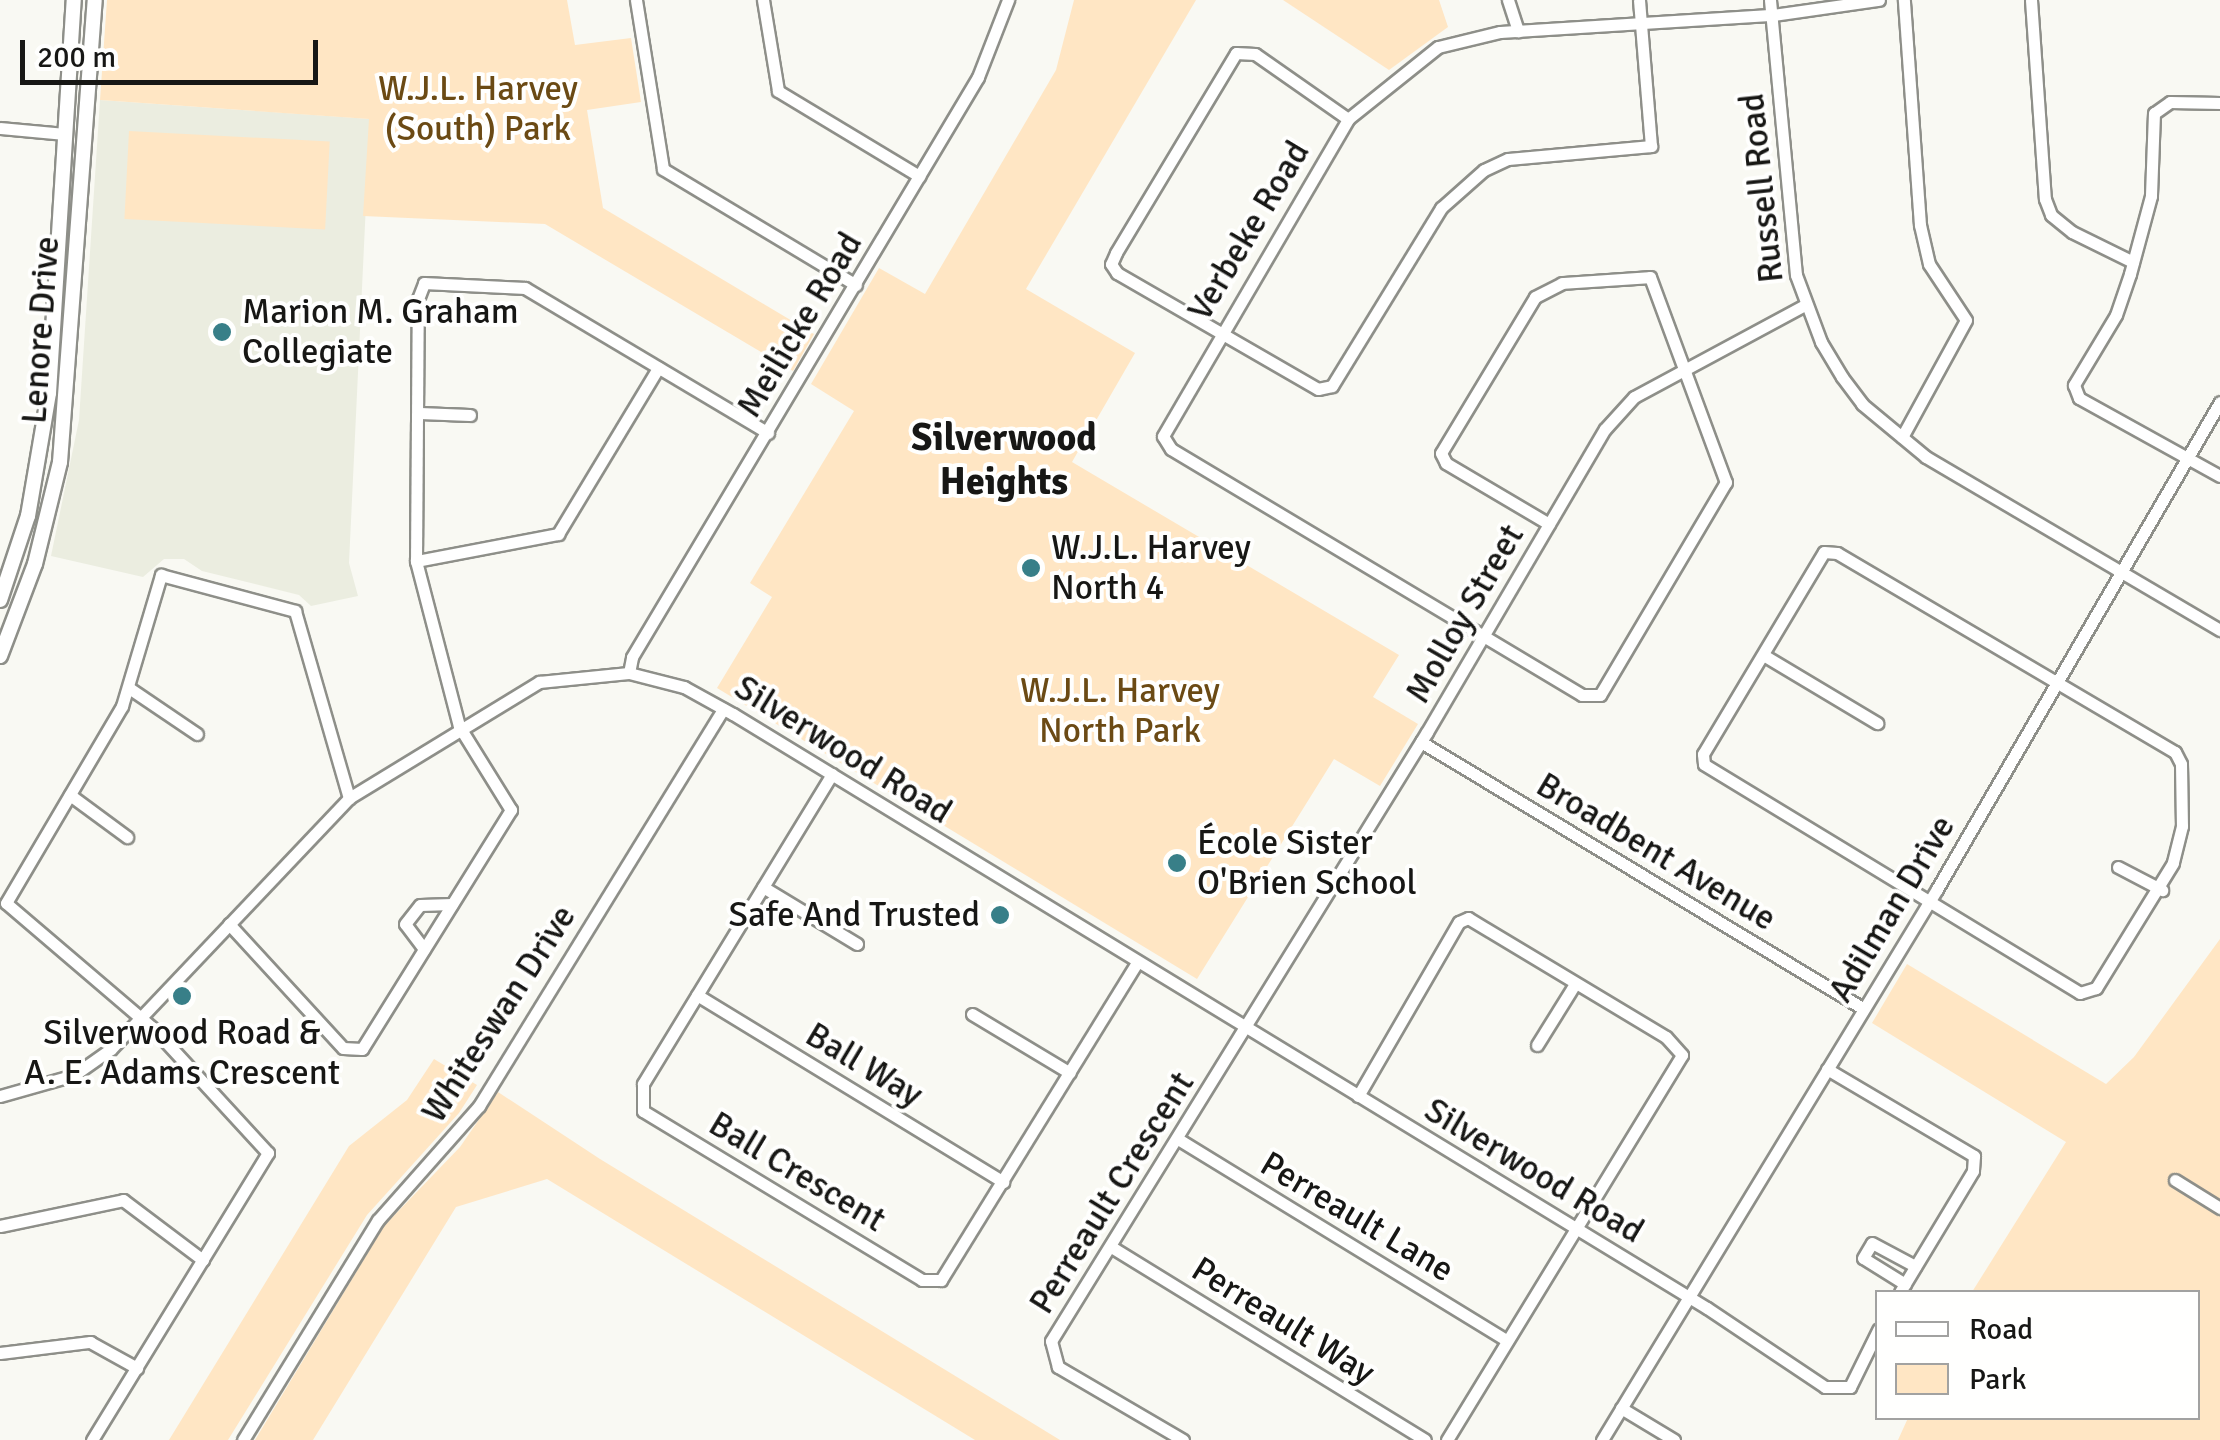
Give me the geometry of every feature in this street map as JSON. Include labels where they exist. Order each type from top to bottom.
[{"type":"main road","name":"Lenore Drive","points":[[0,600],[28,516],[49,393],[74,0]]},
{"type":"main road","name":"Lenore Drive","points":[[0,656],[35,564],[60,462],[94,0]]},
{"type":"street","points":[[636,0],[663,169],[856,285]]},
{"type":"street","points":[[764,0],[778,91],[919,176]]},
{"type":"street","name":"Meilicke Road","points":[[629,673],[632,658],[994,49],[1008,0]]},
{"type":"street","points":[[1508,0],[1518,31]]},
{"type":"street","points":[[1348,118],[1255,54],[1236,53],[1116,252],[1112,264],[1117,274],[1318,389],[1332,386],[1441,208],[1484,170],[1508,159],[1651,146],[1639,0]]},
{"type":"street","name":"Russell Road","points":[[1770,0],[1790,235],[1805,306],[1842,377],[1902,437],[2220,630]]},
{"type":"street","name":"Verbeke Road","points":[[1484,633],[1165,443],[1165,426],[1348,118],[1449,41],[1518,31],[1773,15],[1879,0]]},
{"type":"street","points":[[1902,437],[1966,320],[1929,264],[1920,225],[1904,0]]},
{"type":"street","points":[[2031,0],[2045,199],[2051,215],[2072,232],[2133,262]]},
{"type":"street","points":[[2220,104],[2170,102],[2154,112],[2151,196],[2133,262],[2116,315],[2074,385],[2079,398],[2220,476]]},
{"type":"street","points":[[0,128],[65,134]]},
{"type":"street","points":[[1484,633],[1582,695],[1600,695],[1726,482],[1650,277],[1562,283],[1535,296],[1440,452],[1446,463],[1549,524]]},
{"type":"street","points":[[229,924],[351,1051],[366,1046],[511,810],[459,726],[416,560],[418,294],[428,281],[524,288],[768,433]]},
{"type":"street","name":"Molloy Street","points":[[1247,1028],[1620,411],[1686,369],[1805,306]]},
{"type":"street","points":[[416,560],[558,534],[658,368]]},
{"type":"street","name":"Adilman Drive","points":[[1602,1440],[1930,899],[2220,402]]},
{"type":"street","points":[[420,413],[470,415]]},
{"type":"street","points":[[1837,553],[2056,685],[2175,752],[2181,764],[2182,826],[2162,890],[2096,988],[2080,992],[1704,764],[1703,754],[1765,656],[1816,560],[1837,553]]},
{"type":"street","points":[[92,1440],[267,1149],[142,1018],[3,909],[129,688],[154,583],[162,575],[287,606],[300,621],[349,798]]},
{"type":"street","points":[[1765,656],[1877,723]]},
{"type":"street","name":"Silverwood Road","points":[[0,1096],[74,1074],[142,1018],[349,798],[459,726],[540,682],[629,673],[684,687],[724,709],[1688,1298],[1835,1392],[1853,1383],[1875,1336]]},
{"type":"street","points":[[129,688],[198,734]]},
{"type":"street","name":"Whiteswan Drive","points":[[243,1440],[378,1220],[479,1106],[724,709]]},
{"type":"street","name":"Broadbent Avenue","points":[[1421,742],[1864,1009]]},
{"type":"street","name":"Ball Crescent","points":[[832,774],[642,1084],[644,1111],[922,1280],[946,1275],[1137,963]]},
{"type":"street","points":[[70,795],[127,837]]},
{"type":"street","points":[[2118,867],[2162,890]]},
{"type":"street","points":[[764,887],[857,944]]},
{"type":"street","points":[[424,949],[405,924],[420,904],[452,904]]},
{"type":"street","points":[[1358,1096],[1459,922],[1480,924],[1666,1038],[1682,1056],[1447,1440]]},
{"type":"street","points":[[1536,1046],[1574,984]]},
{"type":"street","name":"Ball Way","points":[[697,995],[1003,1182]]},
{"type":"street","points":[[972,1014],[1070,1073]]},
{"type":"street","name":"Perreault Crescent","points":[[1183,1440],[1051,1360],[1051,1341],[1113,1248],[1247,1028]]},
{"type":"street","points":[[1828,1069],[1974,1156],[1973,1171],[1902,1288],[1863,1258],[1872,1243],[1915,1266]]},
{"type":"street","name":"Perreault Lane","points":[[1178,1139],[1507,1341]]},
{"type":"street","points":[[2174,1180],[2220,1208]]},
{"type":"street","points":[[0,1226],[58,1218],[115,1199],[203,1260]]},
{"type":"street","name":"Perreault Way","points":[[1113,1248],[1425,1440]]},
{"type":"street","points":[[0,1353],[90,1342],[137,1368]]},
{"type":"street","points":[[1621,1408],[1674,1440]]},
{"type":"shaded area","name":"Marion M. Graham Collegiate","points":[[100,100],[370,119],[349,563],[358,596],[311,606],[299,595],[202,571],[184,559],[164,559],[143,577],[51,556],[79,420]]},
{"type":"green space","name":"W.J.L. Harvey (South) Park","points":[[107,0],[567,0],[575,45],[631,38],[641,102],[587,110],[603,208],[814,334],[793,371],[545,224],[363,216],[369,119],[100,100]]},
{"type":"green space","name":"W.J.L. Harvey North Park","points":[[1074,0],[1196,0],[1026,289],[1135,353],[1072,462],[1399,655],[1373,697],[1418,724],[1380,786],[1334,759],[1197,979],[717,688],[772,597],[750,583],[854,411],[811,384],[879,268],[925,294],[1056,70]]},
{"type":"green space","points":[[1283,0],[1439,0],[1448,27],[1389,70]]},
{"type":"green space","points":[[129,131],[330,142],[325,229],[124,219]]},
{"type":"green space","points":[[2220,939],[2220,1440],[1898,1440],[1907,1420],[2200,1420],[2200,1290],[1973,1290],[2066,1142],[1872,1023],[1907,964],[2106,1084],[2134,1057]]},
{"type":"green space","points":[[434,1059],[477,1085],[459,1113],[367,1215],[228,1440],[169,1440],[349,1146],[407,1100]]},
{"type":"green space","points":[[498,1092],[600,1159],[1060,1440],[975,1440],[547,1179],[456,1207],[313,1440],[255,1440],[384,1226],[460,1147]]},
{"type":"place","name":"Marion M. Graham Collegiate","points":[[222,332]]},
{"type":"place","name":"W.J.L. Harvey North 4","points":[[1031,568]]},
{"type":"place","name":"École Sister O'Brien School","points":[[1177,863]]},
{"type":"place","name":"Safe And Trusted","points":[[1000,915]]},
{"type":"place","name":"Silverwood Road & A. E. Adams Crescent","points":[[182,996]]},
{"type":"district","name":"Silverwood Heights","points":[[1004,460]]}]
